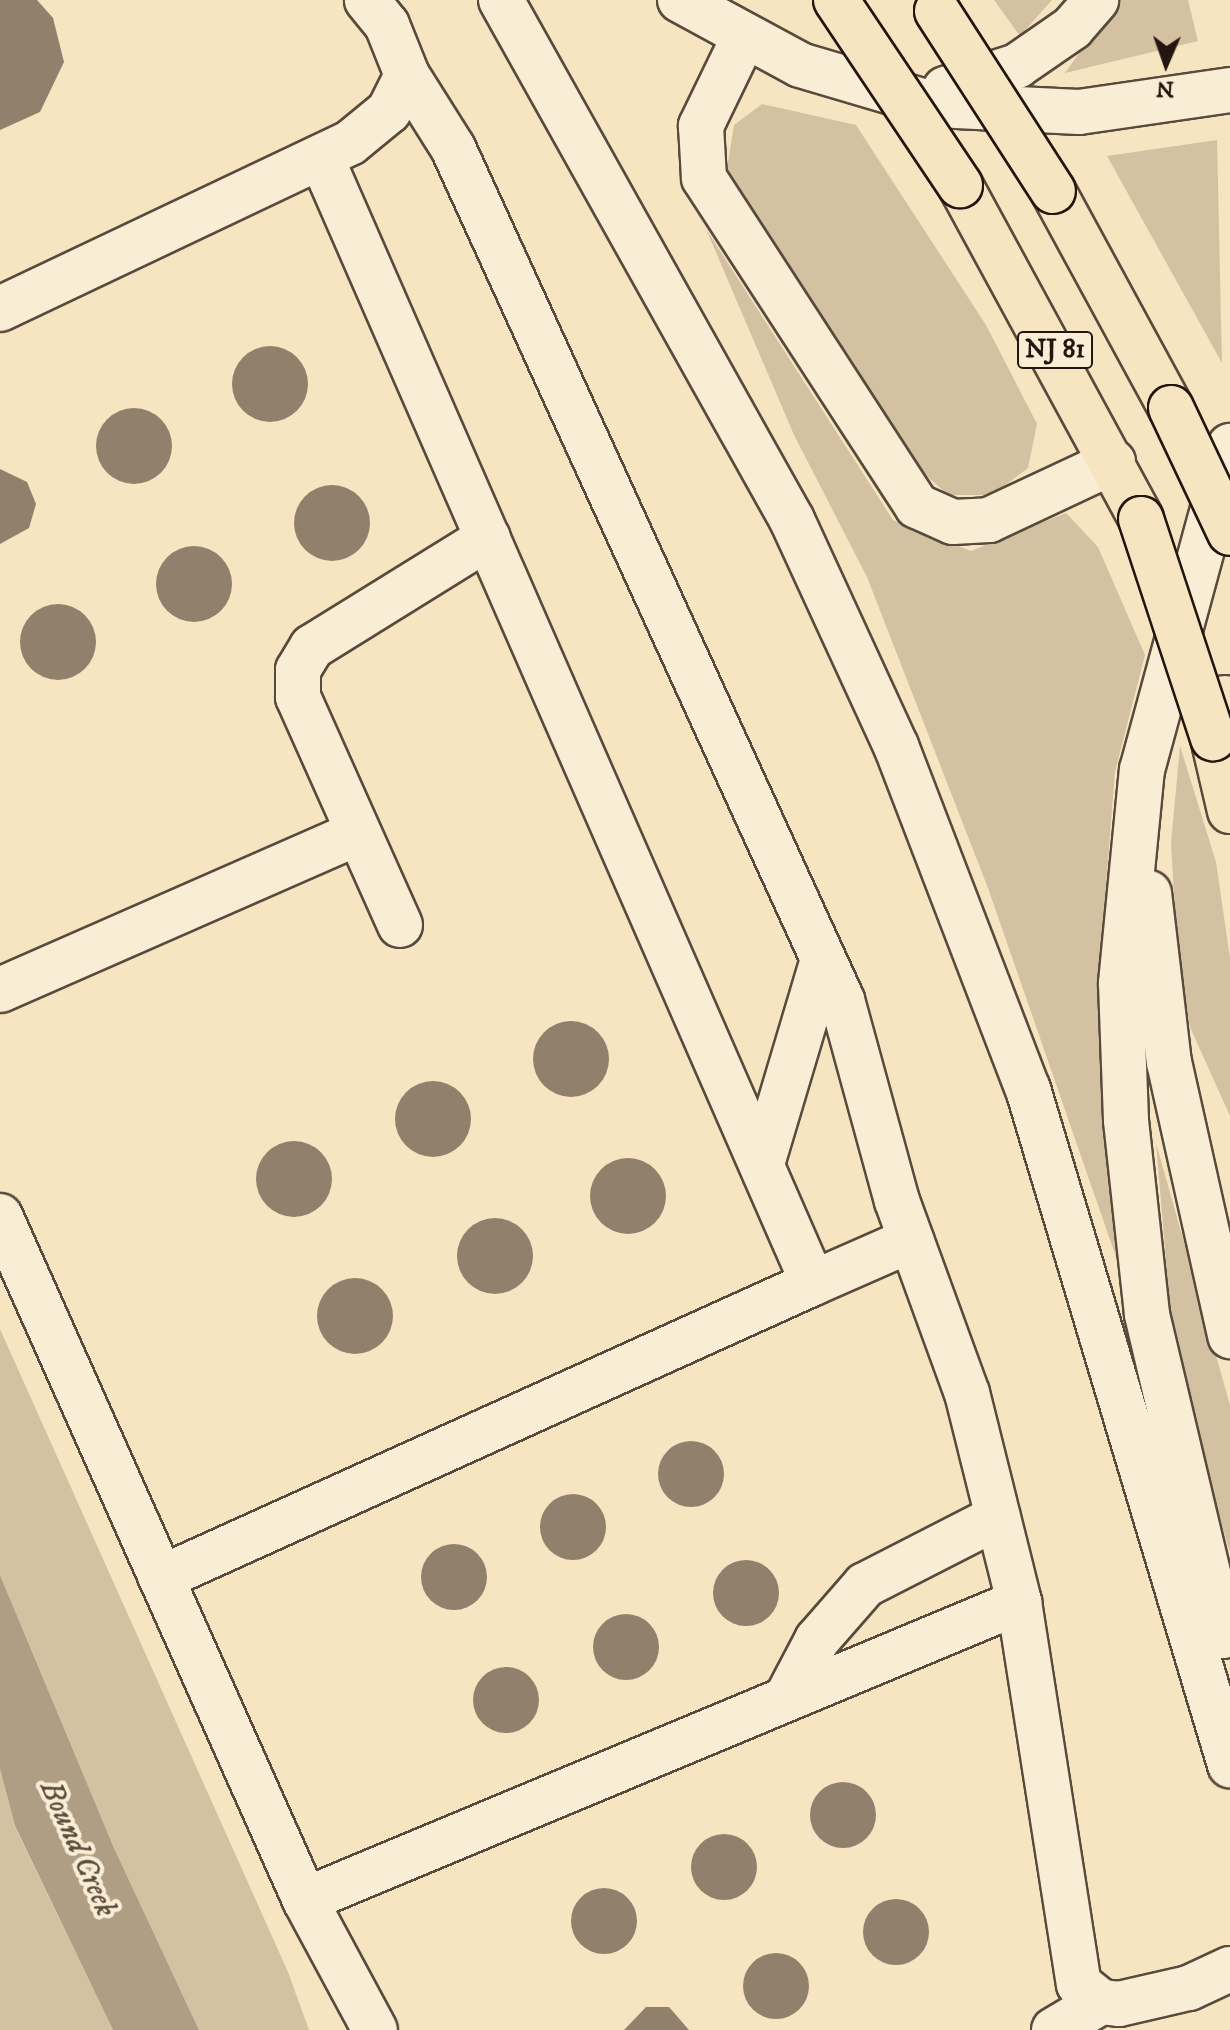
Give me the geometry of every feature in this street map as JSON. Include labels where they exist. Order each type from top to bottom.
[{"type":"highway","name":"NJ 81","points":[[836,0],[960,185],[1113,462],[1141,519],[1223,715]]},
{"type":"highway","name":"NJ 81","points":[[933,6],[1053,191],[1171,408],[1230,533]]},
{"type":"highway","points":[[1223,715],[1230,811]]},
{"type":"street","points":[[367,0],[387,25],[407,75],[453,148],[842,1000],[911,1240],[967,1393],[1019,1602],[1079,1984],[1077,2020],[1189,1988],[1230,1969]]},
{"type":"street","points":[[501,0],[786,509],[896,746],[1028,1089],[1230,1765]]},
{"type":"street","points":[[665,0],[743,39],[866,89],[936,105],[1041,113],[1120,109],[1230,90]]},
{"type":"street","points":[[680,0],[743,39]]},
{"type":"street","points":[[866,89],[946,89],[996,75],[1057,41],[1096,0]]},
{"type":"street","points":[[743,39],[701,126],[704,178],[917,506],[953,522],[989,520],[1113,462]]},
{"type":"street","points":[[0,309],[321,157],[389,111],[407,75]]},
{"type":"street","points":[[321,157],[813,1283]]},
{"type":"street","points":[[1230,446],[1153,723],[1125,896],[1126,1120],[1154,1353],[1230,1665]]},
{"type":"street","points":[[400,925],[298,697],[298,670],[312,647],[488,538]]},
{"type":"street","points":[[1153,723],[1147,848],[1156,982],[1230,1336]]},
{"type":"street","points":[[0,990],[358,833]]},
{"type":"street","points":[[762,1164],[823,960]]},
{"type":"street","points":[[0,1216],[305,1900],[375,2030]]},
{"type":"street","points":[[161,1578],[911,1240]]},
{"type":"street","points":[[786,1699],[817,1640],[865,1585],[998,1517]]},
{"type":"street","points":[[305,1900],[1019,1602]]},
{"type":"shaded area","points":[[994,0],[1052,0],[1020,36]]},
{"type":"shaded area","points":[[1117,0],[1188,0],[1198,41],[1065,73]]},
{"type":"shaded area","points":[[762,104],[856,125],[986,325],[1037,424],[1028,468],[992,495],[948,495],[919,469],[727,169],[734,125]]},
{"type":"shaded area","points":[[1217,140],[1222,363],[1107,156]]},
{"type":"shaded area","points":[[706,229],[893,520],[971,551],[1066,513],[1098,547],[1145,655],[1115,772],[1100,960],[1117,1260],[988,888],[867,577],[794,435]]},
{"type":"shaded area","points":[[1180,746],[1216,862],[1230,958],[1230,1116],[1190,1027],[1177,947],[1171,843]]},
{"type":"shaded area","points":[[1156,1143],[1230,1405],[1230,1553],[1174,1354]]},
{"type":"shaded area","points":[[0,1329],[288,1972],[309,2030],[199,2030],[114,1848],[0,1575]]},
{"type":"shaded area","points":[[0,1769],[15,1827],[113,2030],[0,2030]]},
{"type":"water","name":"Bound Creek","points":[[0,1575],[114,1848],[199,2030],[113,2030],[15,1826],[0,1769]]},
{"type":"building","points":[[0,0],[37,0],[53,18],[64,62],[40,112],[0,130]]},
{"type":"building","points":[[270,346],[284,349],[297,357],[305,370],[308,384],[305,398],[297,411],[284,419],[270,422],[256,419],[243,411],[235,398],[232,384],[235,370],[243,357],[256,349]]},
{"type":"building","points":[[134,408],[148,411],[161,419],[169,432],[172,446],[169,460],[161,473],[148,481],[134,484],[120,481],[107,473],[99,460],[96,446],[99,432],[107,419],[120,411]]},
{"type":"building","points":[[0,469],[27,482],[36,504],[29,528],[0,544]]},
{"type":"building","points":[[332,485],[346,488],[359,496],[367,509],[370,523],[367,537],[359,550],[346,558],[332,561],[318,558],[305,550],[297,537],[294,523],[297,509],[305,496],[318,488]]},
{"type":"building","points":[[194,546],[208,549],[221,557],[229,570],[232,584],[229,598],[221,611],[208,619],[194,622],[180,619],[167,611],[159,598],[156,584],[159,570],[167,557],[180,549]]},
{"type":"building","points":[[58,604],[72,607],[85,615],[93,628],[96,642],[93,656],[85,669],[72,677],[58,680],[44,677],[31,669],[23,656],[20,642],[23,628],[31,615],[44,607]]},
{"type":"building","points":[[571,1021],[585,1024],[598,1032],[606,1045],[609,1059],[606,1073],[598,1086],[585,1094],[571,1097],[557,1094],[544,1086],[536,1073],[533,1059],[536,1045],[544,1032],[557,1024]]},
{"type":"building","points":[[433,1081],[447,1084],[460,1092],[468,1105],[471,1119],[468,1133],[460,1146],[447,1154],[433,1157],[419,1154],[406,1146],[398,1133],[395,1119],[398,1105],[406,1092],[419,1084]]},
{"type":"building","points":[[294,1141],[308,1144],[321,1152],[329,1165],[332,1179],[329,1193],[321,1206],[308,1214],[294,1217],[280,1214],[267,1206],[259,1193],[256,1179],[259,1165],[267,1152],[280,1144]]},
{"type":"building","points":[[628,1158],[642,1161],[655,1169],[663,1182],[666,1196],[663,1210],[655,1223],[642,1231],[628,1234],[614,1231],[601,1223],[593,1210],[590,1196],[593,1182],[601,1169],[614,1161]]},
{"type":"building","points":[[495,1218],[509,1221],[522,1229],[530,1242],[533,1256],[530,1270],[522,1283],[509,1291],[495,1294],[481,1291],[468,1283],[460,1270],[457,1256],[460,1242],[468,1229],[481,1221]]},
{"type":"building","points":[[355,1278],[369,1281],[382,1289],[390,1302],[393,1316],[390,1330],[382,1343],[369,1351],[355,1354],[341,1351],[328,1343],[320,1330],[317,1316],[320,1302],[328,1289],[341,1281]]},
{"type":"building","points":[[697,1441],[715,1450],[722,1461],[722,1487],[715,1498],[704,1505],[685,1507],[667,1498],[660,1487],[658,1468],[667,1450],[678,1443]]},
{"type":"building","points":[[579,1494],[597,1503],[604,1514],[604,1540],[597,1551],[586,1558],[567,1560],[549,1551],[542,1540],[540,1521],[549,1503],[560,1496]]},
{"type":"building","points":[[460,1544],[478,1553],[485,1564],[485,1590],[478,1601],[467,1608],[448,1610],[430,1601],[423,1590],[421,1571],[430,1553],[441,1546]]},
{"type":"building","points":[[752,1560],[770,1569],[777,1580],[777,1606],[770,1617],[759,1624],[740,1626],[722,1617],[715,1606],[713,1587],[722,1569],[733,1562]]},
{"type":"building","points":[[632,1614],[650,1623],[657,1634],[657,1660],[650,1671],[639,1678],[620,1680],[602,1671],[595,1660],[593,1641],[602,1623],[613,1616]]},
{"type":"building","points":[[512,1667],[530,1676],[537,1687],[537,1713],[530,1724],[519,1731],[500,1733],[482,1724],[475,1713],[473,1694],[482,1676],[493,1669]]},
{"type":"building","points":[[849,1782],[867,1791],[874,1802],[874,1828],[867,1839],[856,1846],[837,1848],[819,1839],[812,1828],[810,1809],[819,1791],[830,1784]]},
{"type":"building","points":[[730,1834],[748,1843],[755,1854],[755,1880],[748,1891],[737,1898],[718,1900],[700,1891],[693,1880],[691,1861],[700,1843],[711,1836]]},
{"type":"building","points":[[610,1888],[628,1897],[635,1908],[635,1934],[628,1945],[617,1952],[598,1954],[580,1945],[573,1934],[571,1915],[580,1897],[591,1890]]},
{"type":"building","points":[[902,1899],[920,1908],[927,1919],[927,1945],[920,1956],[909,1963],[890,1965],[872,1956],[865,1945],[863,1926],[872,1908],[883,1901]]},
{"type":"building","points":[[770,1953],[782,1953],[794,1958],[804,1968],[809,1986],[807,1999],[794,2014],[782,2019],[770,2019],[758,2014],[748,2004],[743,1992],[743,1980],[748,1968],[758,1958]]},
{"type":"building","points":[[646,2007],[669,2007],[689,2030],[624,2030]]}]
